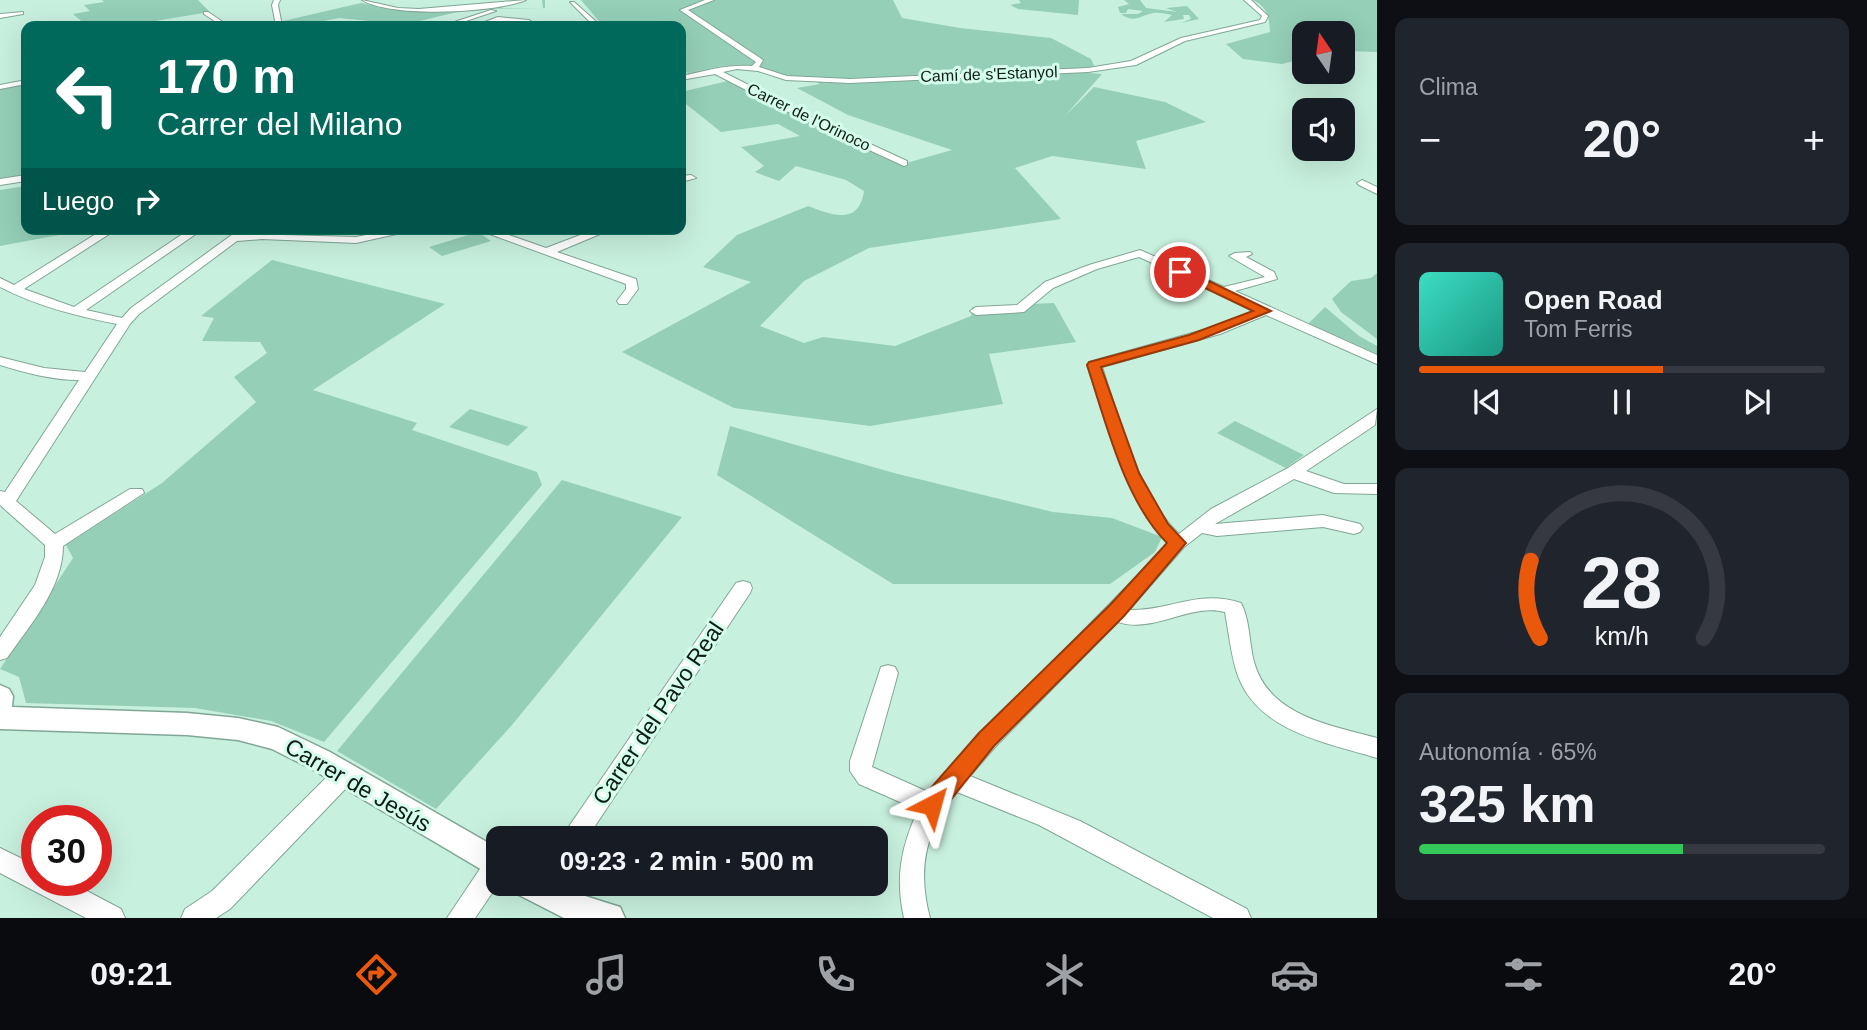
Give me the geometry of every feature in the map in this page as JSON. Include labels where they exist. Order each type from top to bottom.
[{"type":"street","points":[[365,0],[386,7],[414,10],[448,9],[523,0]]},
{"type":"street","points":[[711,0],[683,10],[760,62],[754,68]]},
{"type":"street","name":"Camí de s'Estanyol","points":[[686,77],[714,69],[754,68],[791,79],[855,81],[1075,71],[1118,66],[1147,58],[1196,36],[1264,20],[1265,16],[1247,0]]},
{"type":"street","points":[[274,2],[278,21]]},
{"type":"street","points":[[572,2],[593,21]]},
{"type":"street","points":[[461,21],[499,9]]},
{"type":"street","points":[[0,16],[22,13]]},
{"type":"street","points":[[206,13],[218,21]]},
{"type":"street","points":[[492,21],[511,21]]},
{"type":"street","name":"Carrer de l'Orinoco","points":[[714,69],[809,119],[904,163]]},
{"type":"street","points":[[0,87],[21,83]]},
{"type":"street","points":[[0,183],[21,179]]},
{"type":"street","points":[[1362,183],[1377,191]]},
{"type":"street","points":[[14,290],[102,235]]},
{"type":"street","points":[[75,312],[189,235]]},
{"type":"street","points":[[0,652],[52,569],[56,555],[54,543],[3,499],[125,322],[135,311],[241,235]]},
{"type":"street","points":[[252,235],[356,240],[382,235]]},
{"type":"street","points":[[498,235],[632,282],[632,289],[623,301]]},
{"type":"street","points":[[546,252],[591,235]]},
{"type":"street","points":[[976,311],[1020,309],[1049,285],[1093,267],[1140,253],[1377,360]]},
{"type":"street","points":[[1221,291],[1271,279],[1270,275],[1236,256],[1246,254]]},
{"type":"street","points":[[0,282],[38,301],[125,322]]},
{"type":"street","points":[[1178,543],[1161,527],[1131,473],[1094,365],[1215,331],[1264,311]]},
{"type":"street","points":[[0,361],[43,374],[89,376]]},
{"type":"street","points":[[917,918],[912,898],[911,866],[917,839],[932,805],[953,778],[1037,688],[1114,613],[1178,543],[1217,513],[1294,472],[1370,422],[1377,413]]},
{"type":"street","points":[[1294,472],[1341,490],[1377,489]]},
{"type":"street","points":[[54,543],[136,493]]},
{"type":"street","points":[[1199,527],[1217,530],[1323,521],[1354,528]]},
{"type":"street","name":"Carrer del Pavo Real","points":[[581,826],[743,588]]},
{"type":"street","points":[[1114,613],[1122,618],[1179,612],[1211,602],[1224,601],[1234,608],[1242,655],[1259,698],[1290,720],[1377,748]]},
{"type":"street","points":[[888,673],[861,761],[861,771],[867,777],[932,805]]},
{"type":"street","points":[[0,696],[0,706]]},
{"type":"street","name":"Carrer de Jesús","points":[[0,718],[174,724],[238,729],[278,739],[486,858]]},
{"type":"street","points":[[194,918],[221,900],[344,775]]},
{"type":"street","points":[[953,778],[972,790],[1013,802],[1048,817],[1238,918]]},
{"type":"street","points":[[0,860],[21,870]]},
{"type":"street","points":[[460,918],[486,882]]},
{"type":"street","points":[[70,896],[112,918]]},
{"type":"street","points":[[556,896],[581,910],[609,918]]},
{"type":"green space","points":[[102,0],[198,0],[210,12],[155,21],[81,21],[73,14],[90,11],[84,5],[104,2]]},
{"type":"green space","points":[[542,0],[545,0],[545,8],[470,9],[420,21],[339,18],[324,21],[283,21],[361,3],[408,11],[503,4],[502,8],[543,8]]},
{"type":"green space","points":[[581,0],[893,0],[902,18],[960,28],[1051,38],[1091,59],[1095,68],[851,79],[788,76],[753,65],[722,66],[688,73],[686,21],[599,21]]},
{"type":"green space","points":[[1019,0],[1079,0],[1078,15],[1018,9],[1010,5],[1021,3]]},
{"type":"green space","points":[[1124,0],[1140,0],[1146,8],[1177,12],[1166,8],[1187,6],[1199,19],[1181,23],[1191,19],[1189,15],[1183,15],[1184,19],[1164,22],[1172,15],[1158,13],[1138,18],[1126,17],[1121,14],[1138,14],[1143,11],[1128,9],[1126,13],[1120,13],[1118,7],[1129,4]]},
{"type":"green space","points":[[1253,0],[1377,0],[1377,52],[1355,51],[1355,21],[1292,21],[1292,61],[1282,64],[1243,59],[1226,44],[1270,32],[1267,13]]},
{"type":"green space","points":[[1075,72],[1102,74],[1064,117],[1094,87],[1165,102],[1206,122],[1136,141],[1146,169],[1052,156],[1015,168],[1061,219],[869,248],[804,281],[760,326],[804,343],[823,337],[895,346],[971,316],[972,307],[1054,303],[1076,342],[989,354],[1003,404],[870,426],[734,408],[622,352],[751,282],[703,267],[737,235],[808,206],[835,214],[850,214],[861,202],[864,191],[846,180],[796,166],[779,181],[755,172],[764,166],[741,147],[800,136],[778,124],[721,132],[686,104],[686,91],[732,80],[903,164],[952,150],[848,115],[797,88],[820,84],[814,81]]},
{"type":"green space","points":[[21,85],[21,177],[0,180],[0,89]]},
{"type":"green space","points":[[21,187],[21,235],[59,235],[0,246],[0,190]]},
{"type":"green space","points":[[468,235],[482,235],[491,241],[442,256],[429,247]]},
{"type":"green space","points":[[272,260],[445,304],[313,390],[417,423],[412,430],[537,472],[542,485],[324,742],[271,721],[195,708],[26,703],[19,677],[0,669],[73,558],[66,545],[162,483],[256,402],[234,377],[267,353],[260,342],[202,341],[214,318],[201,316]]},
{"type":"green space","points":[[1377,273],[1377,339],[1341,312],[1332,299],[1351,281],[1371,278]]},
{"type":"green space","points":[[1325,307],[1359,336],[1377,346],[1377,354],[1308,324]]},
{"type":"green space","points":[[470,409],[528,427],[508,446],[449,427]]},
{"type":"green space","points":[[1235,421],[1304,455],[1286,468],[1217,433]]},
{"type":"green space","points":[[730,426],[894,473],[1053,512],[1112,518],[1162,537],[1155,552],[1110,584],[893,584],[717,475]]},
{"type":"green space","points":[[562,480],[682,517],[512,725],[436,809],[337,751]]},
{"type":"route","points":[[932,805],[987,740],[1117,611],[1178,543],[1161,527],[1131,473],[1094,365],[1194,338],[1264,311],[1180,272]]}]
